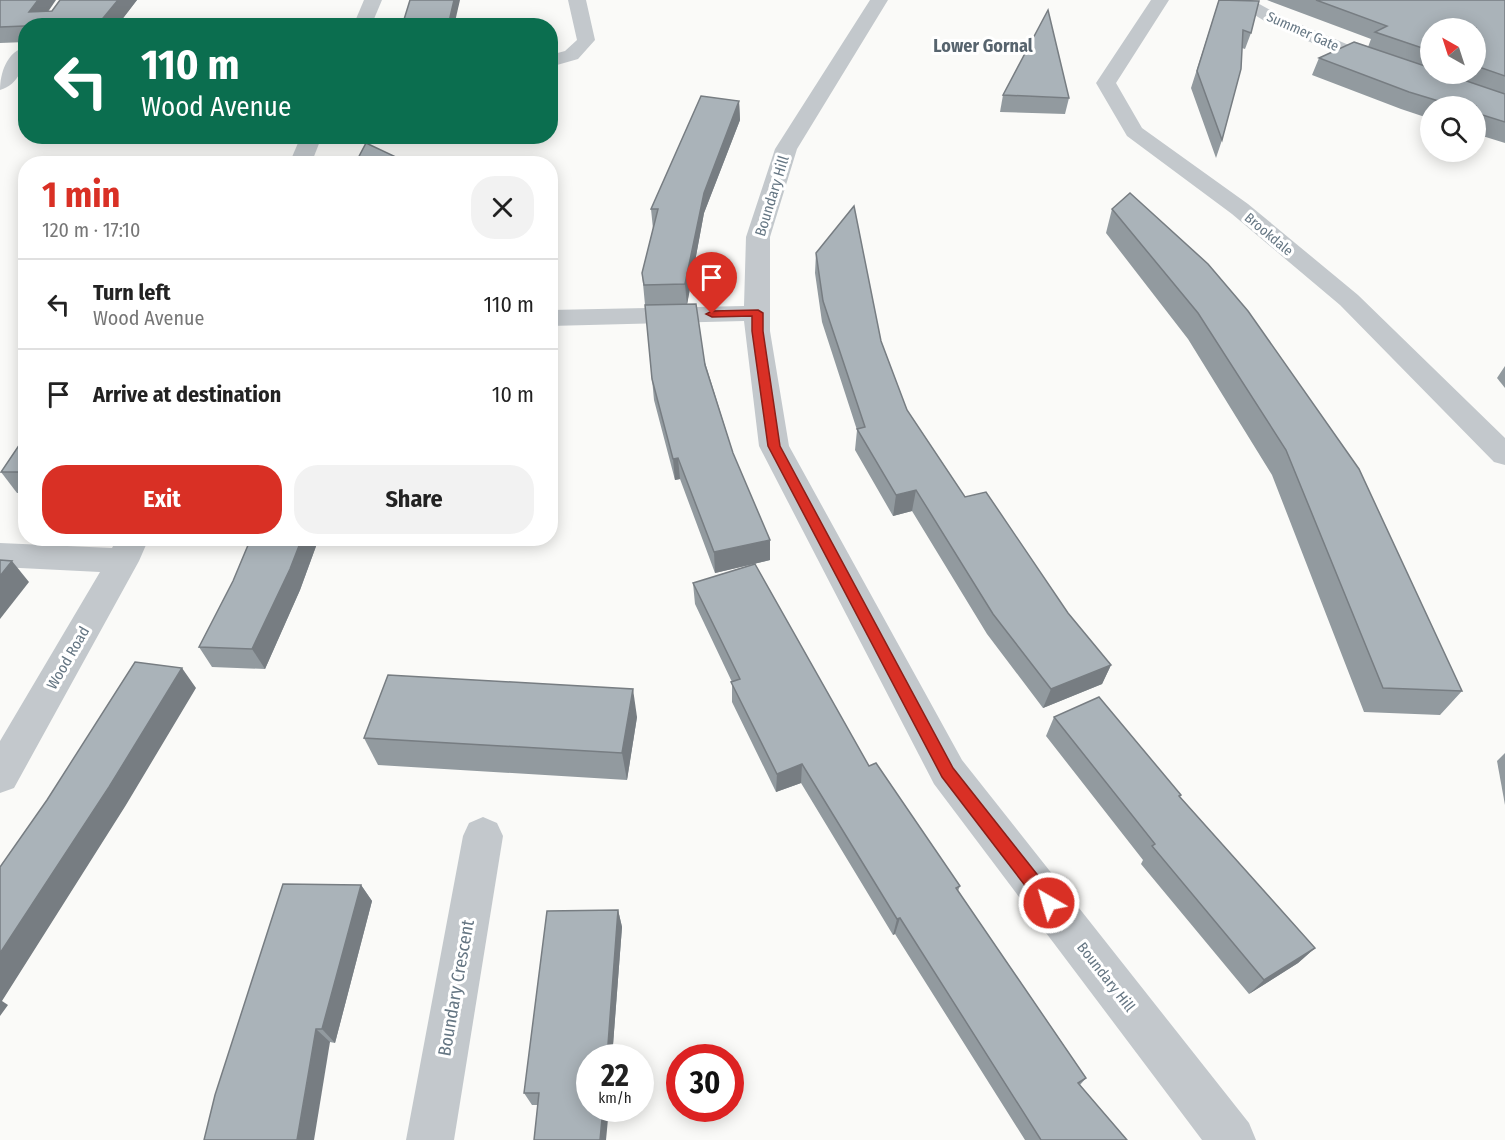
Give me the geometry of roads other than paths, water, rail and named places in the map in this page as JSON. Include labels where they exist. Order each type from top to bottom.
[{"type":"street","points":[[365,18],[373,0]]},
{"type":"street","points":[[558,60],[581,50],[586,40],[577,0]]},
{"type":"street","name":"Boundary Hill","points":[[879,0],[786,149],[758,237],[757,331],[774,446],[948,772],[1232,1140]]},
{"type":"street","name":"Brookdale","points":[[1160,0],[1106,83],[1134,132],[1240,209],[1349,300],[1505,455]]},
{"type":"street","name":"Summer Gate","points":[[1239,0],[1279,22],[1404,73]]},
{"type":"street","points":[[0,84],[18,62]]},
{"type":"street","points":[[558,318],[758,313]]},
{"type":"street","points":[[0,555],[128,550]]},
{"type":"street","name":"Wood Road","points":[[0,776],[128,550]]},
{"type":"street","name":"Boundary Crescent","points":[[430,1140],[483,836]]},
{"type":"district","name":"Lower Gornal","points":[[983,46]]}]
